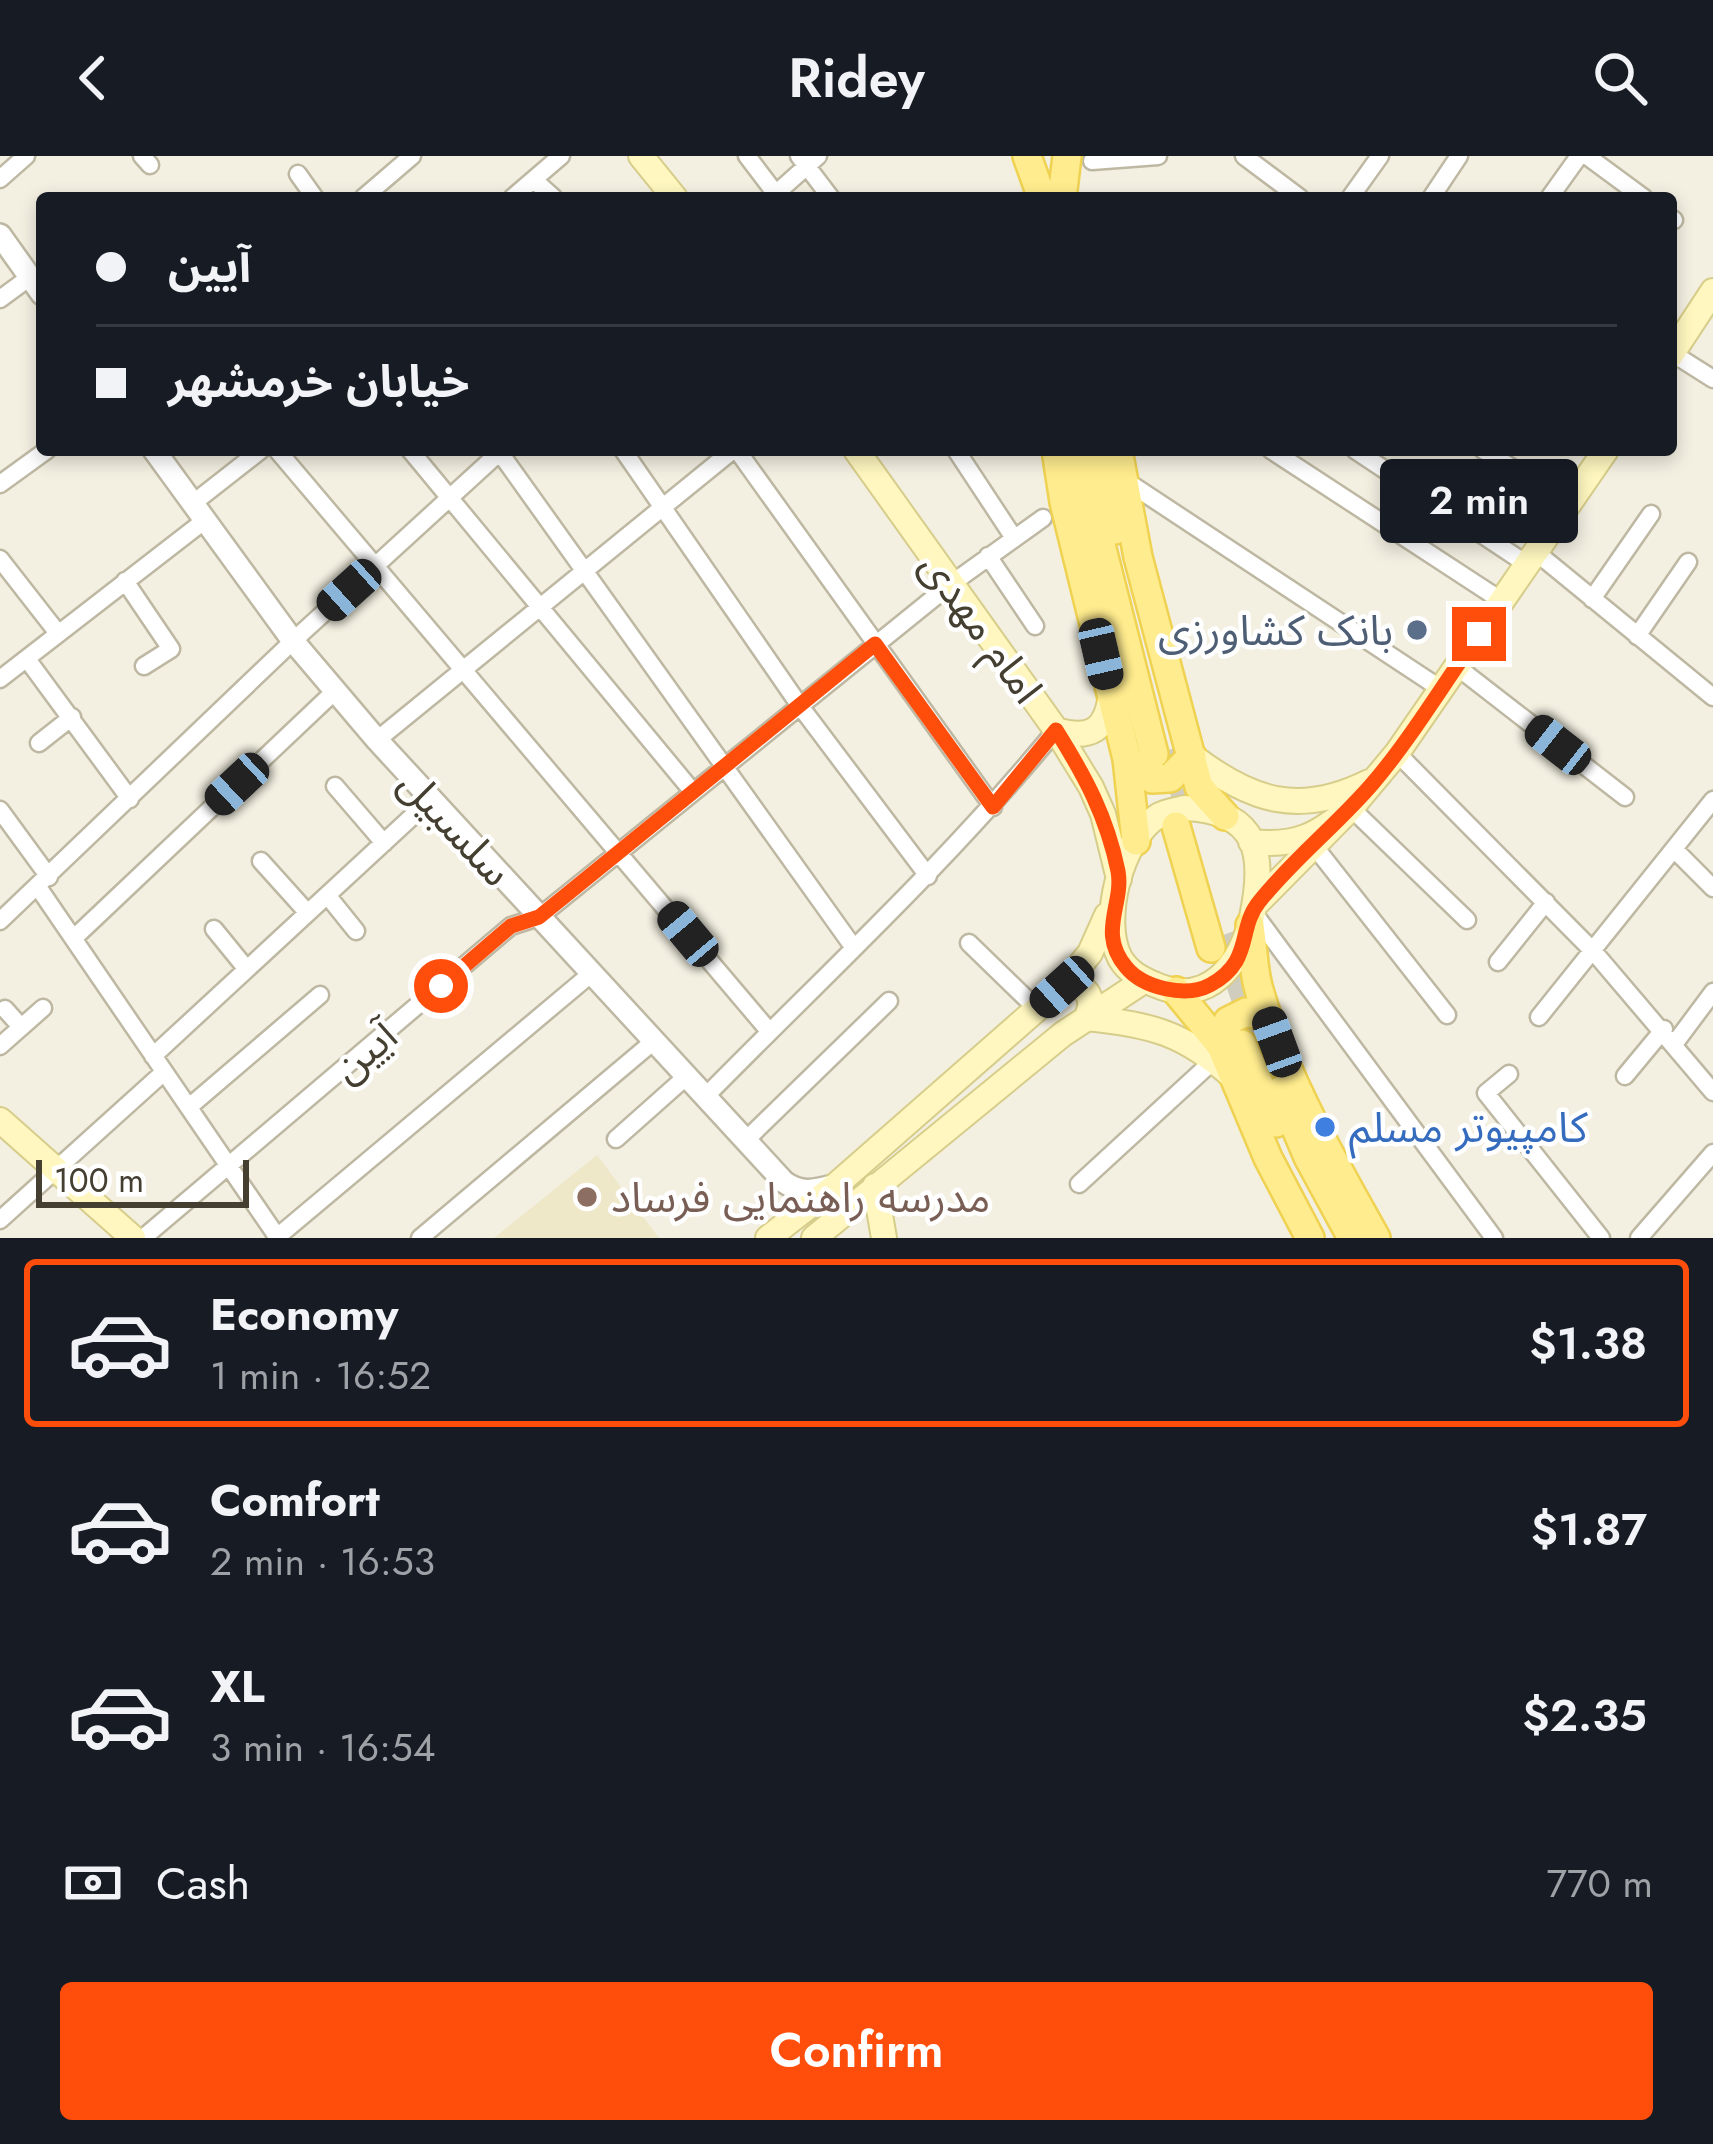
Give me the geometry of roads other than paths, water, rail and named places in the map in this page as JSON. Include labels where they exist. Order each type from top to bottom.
[{"type":"main road","points":[[641,156],[670,192]]},
{"type":"main road","points":[[1064,192],[1076,159]]},
{"type":"main road","points":[[1076,159],[1080,192]]},
{"type":"main road","points":[[1024,192],[1027,160]]},
{"type":"main road","points":[[1027,160],[1040,192]]},
{"type":"main road","points":[[1677,345],[1713,290]]},
{"type":"main road","name":"امام مهدی","points":[[860,456],[1056,730],[1091,787],[1118,887]]},
{"type":"main road","points":[[1056,730],[1075,736],[1095,730],[1108,715],[1111,694],[1057,456]]},
{"type":"main road","points":[[1078,456],[1161,754]]},
{"type":"main road","points":[[1098,456],[1161,754]]},
{"type":"main road","points":[[770,1237],[1062,987],[1090,952],[1136,841],[1161,754],[1138,557],[1119,456]]},
{"type":"main road","points":[[1239,925],[1397,753],[1602,456]]},
{"type":"main road","points":[[1111,694],[1161,754],[1252,842],[1261,868],[1239,925],[1245,947],[1230,970],[1197,990],[1176,991]]},
{"type":"main road","points":[[1161,754],[1245,792],[1278,800],[1313,803],[1377,778]]},
{"type":"main road","points":[[1136,841],[1159,815],[1185,808],[1210,809],[1225,816]]},
{"type":"main road","points":[[1252,842],[1282,845],[1314,836],[1351,808]]},
{"type":"main road","points":[[1184,826],[1200,883],[1239,925],[1257,986],[1235,1080],[1268,1158],[1310,1238]]},
{"type":"main road","points":[[1118,887],[1112,943],[1127,970],[1176,991],[1241,1041],[1324,1144],[1376,1238]]},
{"type":"main road","points":[[814,1238],[1086,1018],[1145,980]]},
{"type":"main road","points":[[1062,987],[1073,984],[1091,997],[1086,1018]]},
{"type":"main road","points":[[1086,1018],[1241,1041]]},
{"type":"main road","points":[[1241,1041],[1333,1238]]},
{"type":"main road","points":[[1241,1041],[1352,1238]]},
{"type":"main road","points":[[0,1120],[133,1238]]},
{"type":"main road","points":[[875,1186],[881,1238]]},
{"type":"main road","points":[[840,1216],[881,1238]]},
{"type":"street","points":[[0,178],[26,156]]},
{"type":"street","points":[[370,192],[412,156]]},
{"type":"street","points":[[519,192],[561,156]]},
{"type":"street","points":[[747,156],[772,192]]},
{"type":"street","points":[[1076,159],[1159,156]]},
{"type":"street","points":[[1244,156],[1265,162],[1288,192]]},
{"type":"street","points":[[1354,192],[1380,156]]},
{"type":"street","points":[[1435,192],[1459,156]]},
{"type":"street","points":[[1554,192],[1583,156],[1635,192]]},
{"type":"street","points":[[779,192],[808,159],[827,192]]},
{"type":"street","points":[[298,174],[311,192]]},
{"type":"street","points":[[534,179],[548,192]]},
{"type":"street","points":[[0,235],[36,285],[0,299]]},
{"type":"street","points":[[1677,358],[1713,379]]},
{"type":"street","points":[[0,484],[39,456]]},
{"type":"street","name":"سلسبیل","points":[[158,456],[334,691],[784,1182]]},
{"type":"street","points":[[0,679],[125,581],[255,456]]},
{"type":"street","points":[[282,456],[770,1031]]},
{"type":"street","points":[[415,456],[693,792]]},
{"type":"street","points":[[2,914],[44,882],[293,641],[495,456]]},
{"type":"street","points":[[504,456],[854,948]]},
{"type":"street","points":[[627,456],[800,706],[928,876]]},
{"type":"street","points":[[377,740],[727,456]]},
{"type":"street","points":[[739,456],[993,807]]},
{"type":"street","points":[[960,456],[1014,538]]},
{"type":"street","points":[[1279,456],[1502,602]]},
{"type":"street","points":[[1364,456],[1592,599],[1712,693]]},
{"type":"street","points":[[1493,456],[1570,503]]},
{"type":"street","points":[[1123,479],[1441,689]]},
{"type":"street","points":[[1592,599],[1651,514]]},
{"type":"street","name":"آیین","points":[[143,1238],[511,926],[539,917],[875,644],[1043,518]]},
{"type":"street","points":[[988,556],[1035,626]]},
{"type":"street","points":[[1,560],[57,632]]},
{"type":"street","points":[[1636,636],[1688,562]]},
{"type":"street","points":[[125,581],[171,650],[144,666]]},
{"type":"street","points":[[27,659],[130,799]]},
{"type":"street","points":[[1456,666],[1625,797]]},
{"type":"street","points":[[74,938],[334,691]]},
{"type":"street","points":[[39,743],[72,717]]},
{"type":"street","points":[[706,1096],[928,876],[1056,730]]},
{"type":"street","points":[[1397,753],[1594,952],[1713,1092]]},
{"type":"street","points":[[334,786],[384,843]]},
{"type":"street","points":[[153,1056],[430,800]]},
{"type":"street","points":[[1539,1017],[1713,800]]},
{"type":"street","points":[[1351,808],[1467,920]]},
{"type":"street","points":[[3,819],[74,938],[277,1238],[592,973]]},
{"type":"street","points":[[1315,847],[1447,1015]]},
{"type":"street","points":[[1675,850],[1713,887]]},
{"type":"street","points":[[260,861],[306,911]]},
{"type":"street","points":[[327,895],[356,931]]},
{"type":"street","points":[[1498,962],[1546,902]]},
{"type":"street","points":[[1239,925],[1494,1238]]},
{"type":"street","points":[[214,929],[245,967]]},
{"type":"street","points":[[969,943],[1037,1009]]},
{"type":"street","points":[[1624,1076],[1713,992]]},
{"type":"street","points":[[189,1107],[320,995]]},
{"type":"street","points":[[746,1140],[889,1001]]},
{"type":"street","points":[[0,1046],[44,1008]]},
{"type":"street","points":[[4,1009],[21,1027]]},
{"type":"street","points":[[420,1238],[654,1041]]},
{"type":"street","points":[[1079,1184],[1241,1041]]},
{"type":"street","points":[[0,1220],[164,1072]]},
{"type":"street","points":[[1509,1074],[1486,1094],[1601,1238]]},
{"type":"street","points":[[616,1139],[688,1075]]},
{"type":"street","points":[[1639,1238],[1713,1153]]},
{"type":"street","points":[[784,1182],[796,1191],[808,1192],[835,1186]]},
{"type":"street","points":[[770,1237],[782,1220],[784,1182]]},
{"type":"tunnel","points":[[1172,749],[1193,826]]},
{"type":"tunnel","points":[[1223,935],[1258,1037]]},
{"type":"place","name":"بانک کشاورزی","points":[[1417,630]]},
{"type":"place","name":"کامپیوتر مسلم","points":[[1325,1127]]},
{"type":"place","name":"مدرسه راهنمایی فرساد","points":[[587,1197]]}]
